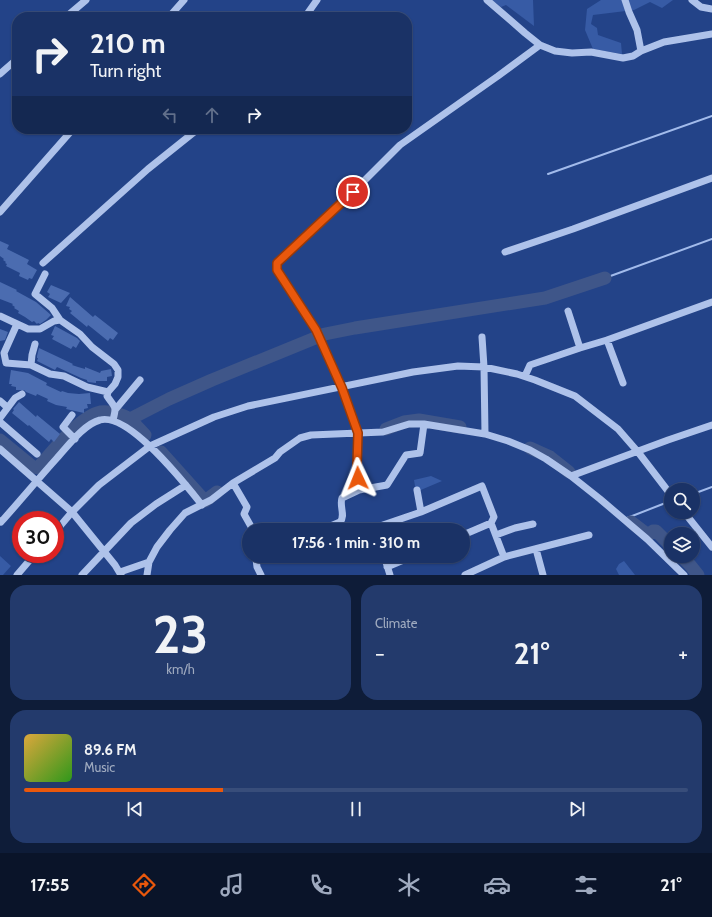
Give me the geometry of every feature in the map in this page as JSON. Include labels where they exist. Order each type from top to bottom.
[{"type":"street","points":[[72,12],[86,0]]},
{"type":"street","points":[[173,12],[184,0]]},
{"type":"street","points":[[309,12],[317,0]]},
{"type":"street","points":[[487,0],[540,45],[555,51],[572,53],[591,52],[624,58],[633,56],[641,51],[664,42],[712,34]]},
{"type":"street","points":[[625,0],[637,30],[641,51]]},
{"type":"street","points":[[692,0],[701,7],[712,9]]},
{"type":"street","points":[[358,490],[358,433],[342,388],[316,330],[277,270],[277,263],[353,192],[400,145],[540,45]]},
{"type":"street","points":[[0,74],[12,63]]},
{"type":"street","points":[[0,212],[69,134]]},
{"type":"street","points":[[43,263],[148,169],[192,134]]},
{"type":"street","points":[[505,252],[573,229],[712,178]]},
{"type":"street","points":[[45,274],[34,294],[52,308],[60,320],[80,334],[92,347],[114,364],[118,370],[118,377],[107,396],[114,405],[114,415],[150,446],[202,504]]},
{"type":"street","points":[[525,376],[530,365],[606,340],[712,302]]},
{"type":"street","points":[[568,312],[580,348]]},
{"type":"street","points":[[0,316],[28,329],[40,329],[54,321],[60,320]]},
{"type":"street","points":[[17,324],[4,354],[6,363],[31,365],[50,374],[64,376],[87,387],[108,392]]},
{"type":"street","points":[[482,336],[485,434]]},
{"type":"street","points":[[606,340],[622,384]]},
{"type":"street","points":[[31,365],[35,344]]},
{"type":"street","points":[[64,521],[99,486],[150,446],[214,416],[248,406],[342,388],[413,372],[458,366],[484,368],[525,376],[575,396],[618,429],[664,486]]},
{"type":"street","points":[[0,521],[1,522],[36,481],[72,435],[91,424],[114,415],[140,380]]},
{"type":"street","points":[[0,418],[15,398],[22,394]]},
{"type":"street","points":[[0,401],[7,407]]},
{"type":"street","points":[[72,415],[63,427],[72,435]]},
{"type":"street","points":[[0,422],[37,454]]},
{"type":"street","points":[[147,575],[149,562],[156,547],[185,513],[211,500],[234,483],[275,458],[280,452],[300,438],[311,435],[383,432],[409,424],[424,424],[485,434],[530,450],[546,459],[571,476],[647,538],[684,575]]},
{"type":"street","points":[[338,523],[343,518],[342,498],[358,490],[387,485],[406,455],[420,453],[424,424]]},
{"type":"street","points":[[571,476],[712,425]]},
{"type":"street","points":[[0,461],[3,452],[72,512],[104,551],[120,574],[149,562]]},
{"type":"street","points":[[234,483],[247,507],[244,514],[248,523]]},
{"type":"street","points":[[82,575],[131,524],[156,504],[186,485]]},
{"type":"street","points":[[389,523],[421,512],[482,486],[494,517],[491,523],[470,532]]},
{"type":"street","points":[[417,490],[421,512]]},
{"type":"street","points":[[690,519],[712,547]]},
{"type":"street","points":[[491,523],[504,557]]},
{"type":"street","points":[[496,535],[515,528],[533,524]]},
{"type":"street","points":[[465,575],[504,557],[589,535]]},
{"type":"street","points":[[536,549],[543,575]]},
{"type":"street","points":[[17,575],[28,563]]},
{"type":"street","points":[[256,563],[260,575]]},
{"type":"street","points":[[386,563],[390,575]]},
{"type":"street","points":[[387,567],[396,563]]},
{"type":"shaded area","points":[[492,0],[533,0],[534,26],[506,5],[501,7]]},
{"type":"shaded area","points":[[601,0],[673,0],[662,8],[650,2],[634,10],[593,15],[591,24],[597,28],[598,35],[621,43],[622,54],[593,49],[585,30],[587,9]]},
{"type":"shaded area","points":[[431,476],[442,481],[416,492],[414,480]]},
{"type":"shaded area","points":[[0,556],[11,566],[3,575],[0,575]]},
{"type":"shaded area","points":[[624,561],[635,575],[619,575],[616,569],[619,564]]},
{"type":"building","points":[[0,241],[9,245],[7,249],[29,260],[27,264],[37,270],[32,279],[29,278],[28,280],[19,276],[20,273],[6,266],[6,262],[0,256]]},
{"type":"building","points":[[0,282],[17,290],[16,291],[36,302],[51,315],[40,324],[37,324],[18,313],[19,311],[14,308],[15,307],[12,305],[13,304],[0,299]]},
{"type":"building","points":[[51,285],[70,293],[61,303],[48,297],[50,294],[47,292]]},
{"type":"building","points":[[70,297],[93,317],[95,315],[118,333],[113,340],[110,338],[108,341],[70,313],[72,311],[69,309],[70,307],[66,306]]},
{"type":"building","points":[[55,326],[80,341],[76,348],[73,346],[71,349],[52,339],[54,336],[51,335]]},
{"type":"building","points":[[0,329],[8,332],[5,340],[0,341]]},
{"type":"building","points":[[39,348],[78,367],[85,369],[85,367],[100,373],[101,371],[111,369],[112,376],[107,377],[107,381],[96,381],[96,383],[88,382],[87,380],[57,367],[55,370],[37,361]]},
{"type":"building","points":[[11,370],[28,373],[47,383],[46,385],[61,392],[79,394],[90,393],[91,404],[87,404],[88,408],[84,409],[84,413],[56,405],[37,394],[36,396],[24,390],[16,390],[16,387],[9,384]]},
{"type":"building","points":[[19,402],[36,417],[37,415],[60,434],[54,442],[51,439],[49,442],[12,413],[14,410],[13,409]]},
{"type":"waterway","points":[[548,174],[712,116]]},
{"type":"waterway","points":[[605,278],[712,239]]},
{"type":"waterway","points":[[0,440],[33,467],[38,468],[58,444],[75,427],[92,415],[100,412],[108,412],[119,414],[130,419],[169,399],[212,380],[325,334],[545,298],[605,278]]},
{"type":"waterway","points":[[130,419],[145,435]]},
{"type":"waterway","points":[[386,429],[404,422],[419,420],[460,427]]},
{"type":"waterway","points":[[530,448],[550,457],[569,472]]},
{"type":"waterway","points":[[161,452],[205,501],[217,492]]},
{"type":"waterway","points":[[700,491],[712,487]]},
{"type":"waterway","points":[[627,518],[664,504]]},
{"type":"waterway","points":[[631,522],[648,535],[653,531],[656,531],[664,539]]},
{"type":"waterway","points":[[688,563],[698,575]]},
{"type":"route","points":[[353,192],[277,263],[277,270],[316,330],[342,388],[358,433],[358,478]]}]
